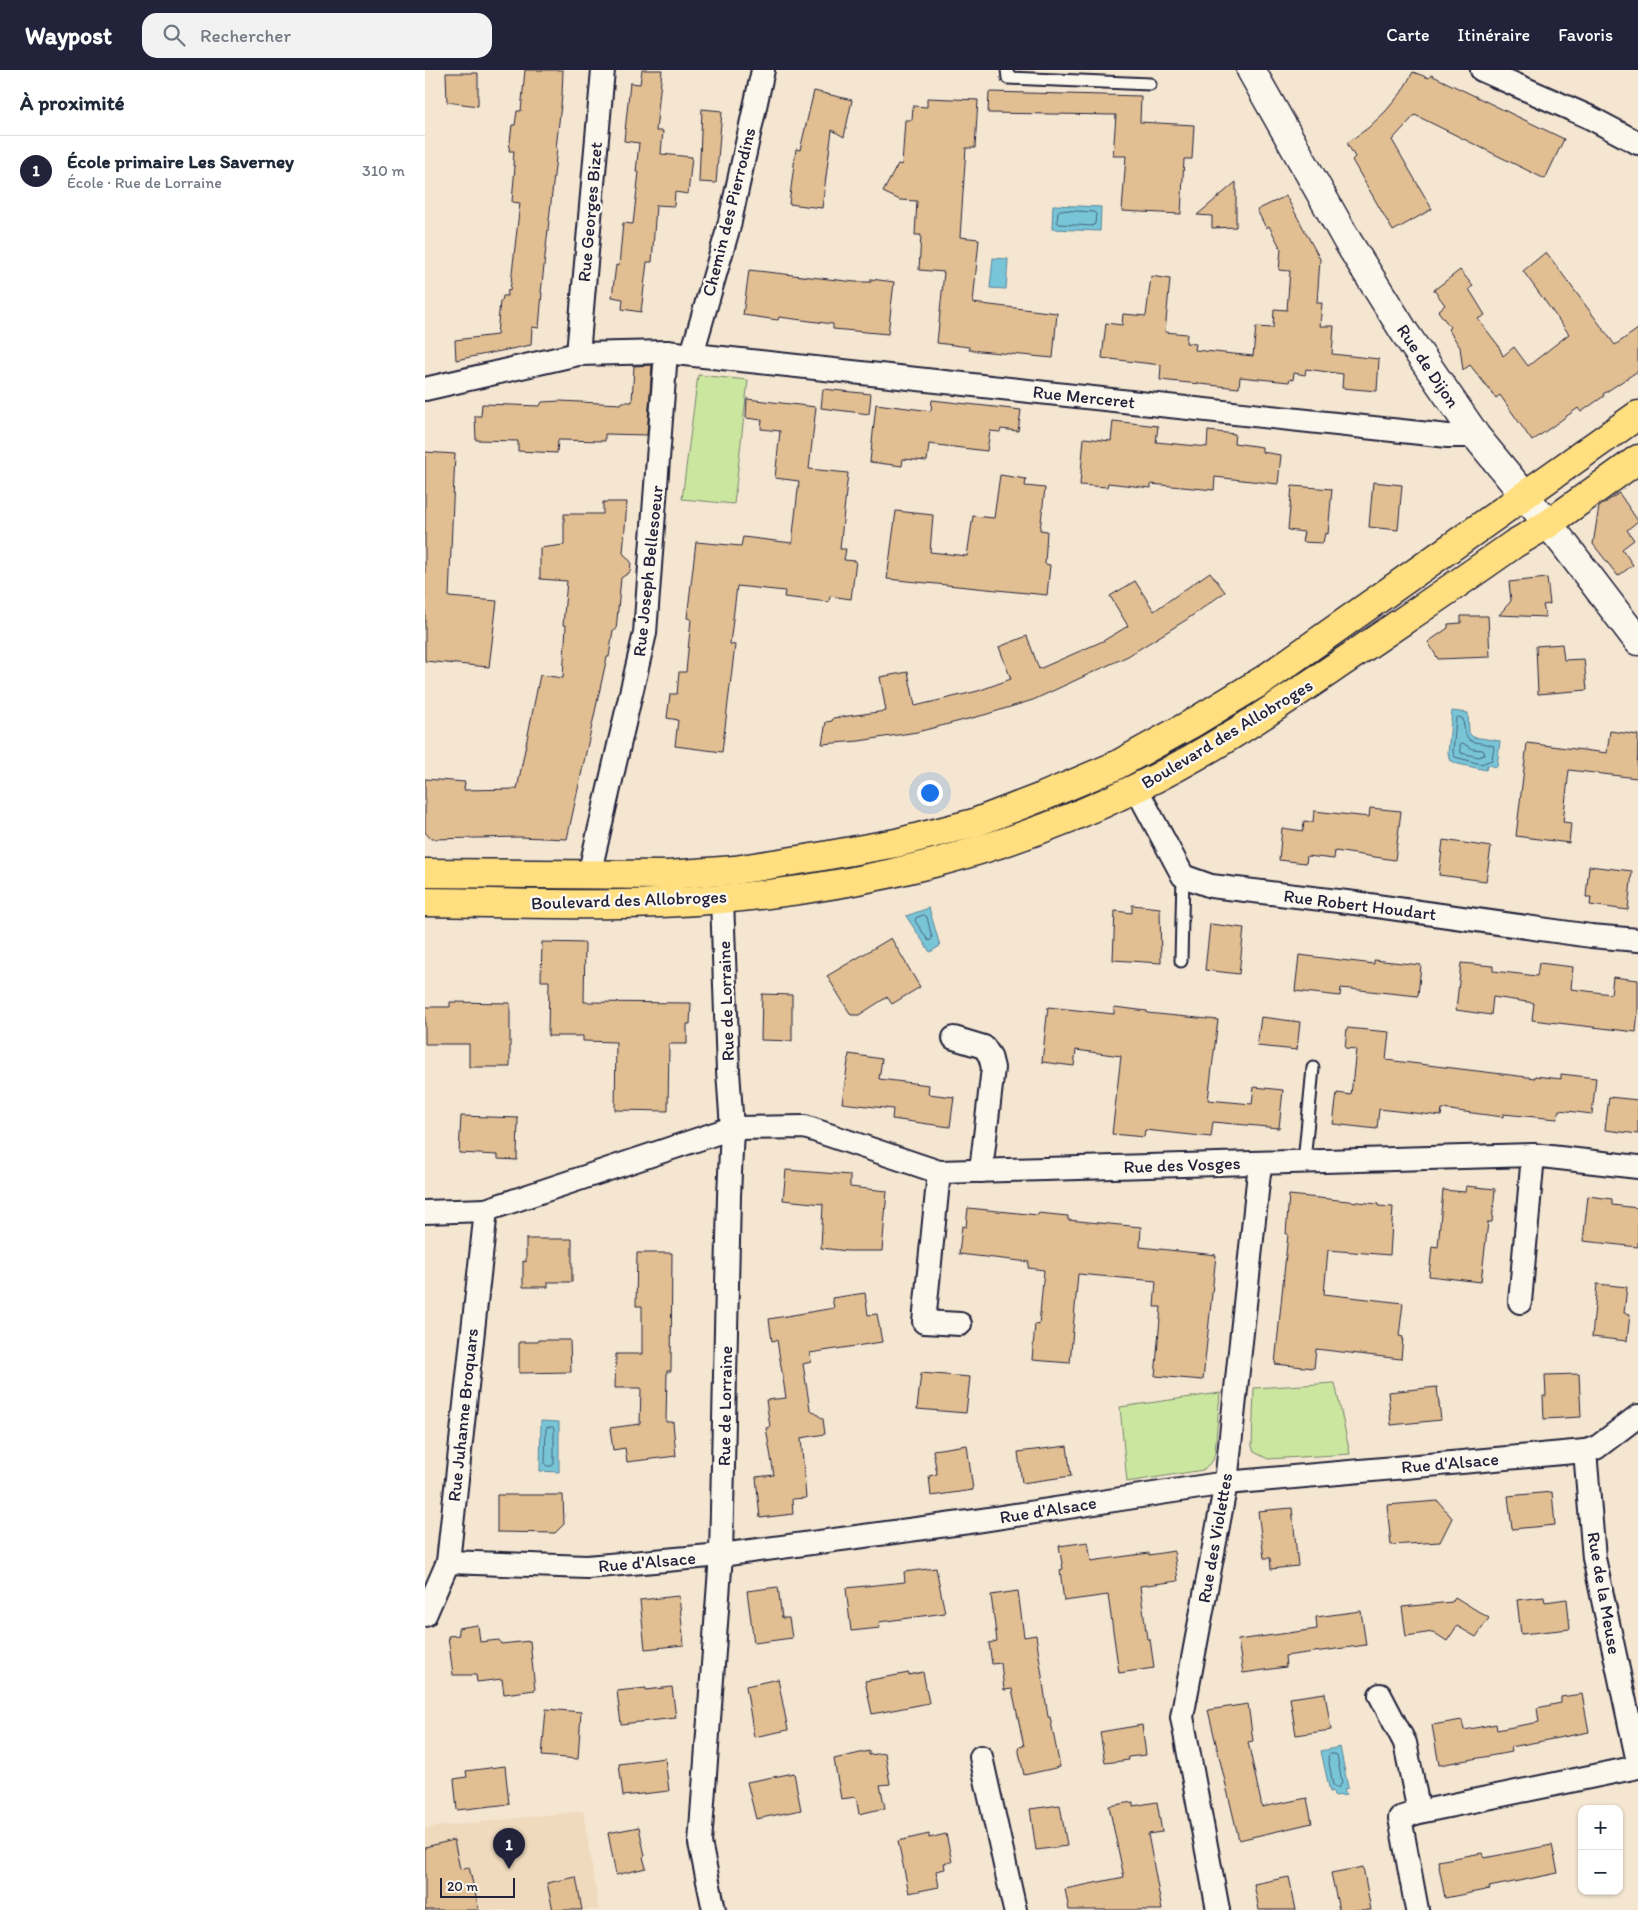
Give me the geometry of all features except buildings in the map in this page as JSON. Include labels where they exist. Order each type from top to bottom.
[{"type":"main road","name":"Boulevard des Allobroges","points":[[425,873],[668,875],[735,870],[896,843],[974,823],[1115,766],[1191,724],[1265,679],[1638,415]]},
{"type":"main road","name":"Boulevard des Allobroges","points":[[425,902],[661,903],[722,899],[814,888],[901,871],[981,850],[1054,824],[1136,788],[1209,748],[1282,704],[1514,544],[1547,524],[1638,459]]},
{"type":"street","name":"Rue Georges Bizet","points":[[578,354],[603,70]]},
{"type":"street","name":"Chemin des Pierrodins","points":[[692,354],[729,226],[763,70]]},
{"type":"street","name":"Rue de Dijon","points":[[1251,70],[1349,242],[1405,333],[1476,436],[1638,641]]},
{"type":"street","points":[[1482,70],[1589,117],[1638,143]]},
{"type":"street","name":"Rue Merceret","points":[[425,389],[578,354],[666,352],[1428,434],[1476,436]]},
{"type":"street","name":"Rue Joseph Bellesoeur","points":[[589,875],[645,633],[666,352]]},
{"type":"street","points":[[1136,788],[1183,876]]},
{"type":"street","name":"Rue Robert Houdart","points":[[1183,876],[1211,886],[1355,903],[1591,936],[1638,940]]},
{"type":"street","name":"Rue de Lorraine","points":[[714,1910],[700,1843],[721,1555],[732,1128],[728,1071],[722,899]]},
{"type":"street","points":[[954,1038],[984,1047],[990,1056],[993,1068],[981,1171]]},
{"type":"street","name":"Rue des Vosges","points":[[732,1128],[805,1127],[939,1172],[1533,1155],[1638,1167]]},
{"type":"street","points":[[425,1212],[486,1210],[732,1128]]},
{"type":"street","points":[[1520,1302],[1533,1155]]},
{"type":"street","name":"Rue des Violettes","points":[[1218,1910],[1182,1717],[1226,1483],[1260,1163]]},
{"type":"street","points":[[939,1172],[924,1322],[960,1324]]},
{"type":"street","name":"Rue Juhanne Broquars","points":[[425,1615],[447,1562],[486,1210]]},
{"type":"street","name":"Rue d'Alsace","points":[[447,1562],[587,1567],[721,1555],[969,1522],[1226,1483],[1585,1451],[1596,1448],[1638,1416]]},
{"type":"street","name":"Rue de la Meuse","points":[[1585,1451],[1594,1558],[1638,1762]]},
{"type":"street","points":[[1381,1694],[1405,1743],[1419,1812]]},
{"type":"street","points":[[981,1757],[1015,1910]]},
{"type":"street","points":[[1417,1910],[1400,1818],[1419,1812],[1638,1767]]},
{"type":"lane","points":[[1007,70],[1008,78],[1150,84]]},
{"type":"lane","points":[[1181,961],[1183,876]]},
{"type":"lane","points":[[1303,1162],[1313,1068]]},
{"type":"shaded area","points":[[583,1811],[599,1910],[425,1910],[425,1828]]},
{"type":"green space","points":[[698,375],[748,380],[734,504],[682,499]]},
{"type":"green space","points":[[1335,1383],[1350,1454],[1268,1459],[1254,1452],[1252,1446],[1254,1388]]},
{"type":"green space","points":[[1220,1393],[1215,1452],[1213,1460],[1203,1470],[1127,1482],[1120,1407]]},
{"type":"water","points":[[1053,205],[1101,207],[1100,231],[1052,229]]},
{"type":"water","points":[[993,258],[1008,259],[1006,289],[990,288]]},
{"type":"water","points":[[1452,711],[1468,713],[1469,733],[1473,737],[1500,741],[1497,767],[1487,765],[1486,770],[1458,764],[1450,760],[1448,753]]},
{"type":"water","points":[[929,908],[940,946],[930,952],[906,916]]},
{"type":"water","points":[[541,1421],[559,1422],[559,1472],[540,1471]]},
{"type":"water","points":[[1340,1747],[1348,1788],[1344,1789],[1346,1795],[1334,1796],[1333,1791],[1330,1792],[1321,1751]]},
{"type":"place","name":"École primaire Les Saverney","points":[[509,1869]]}]
